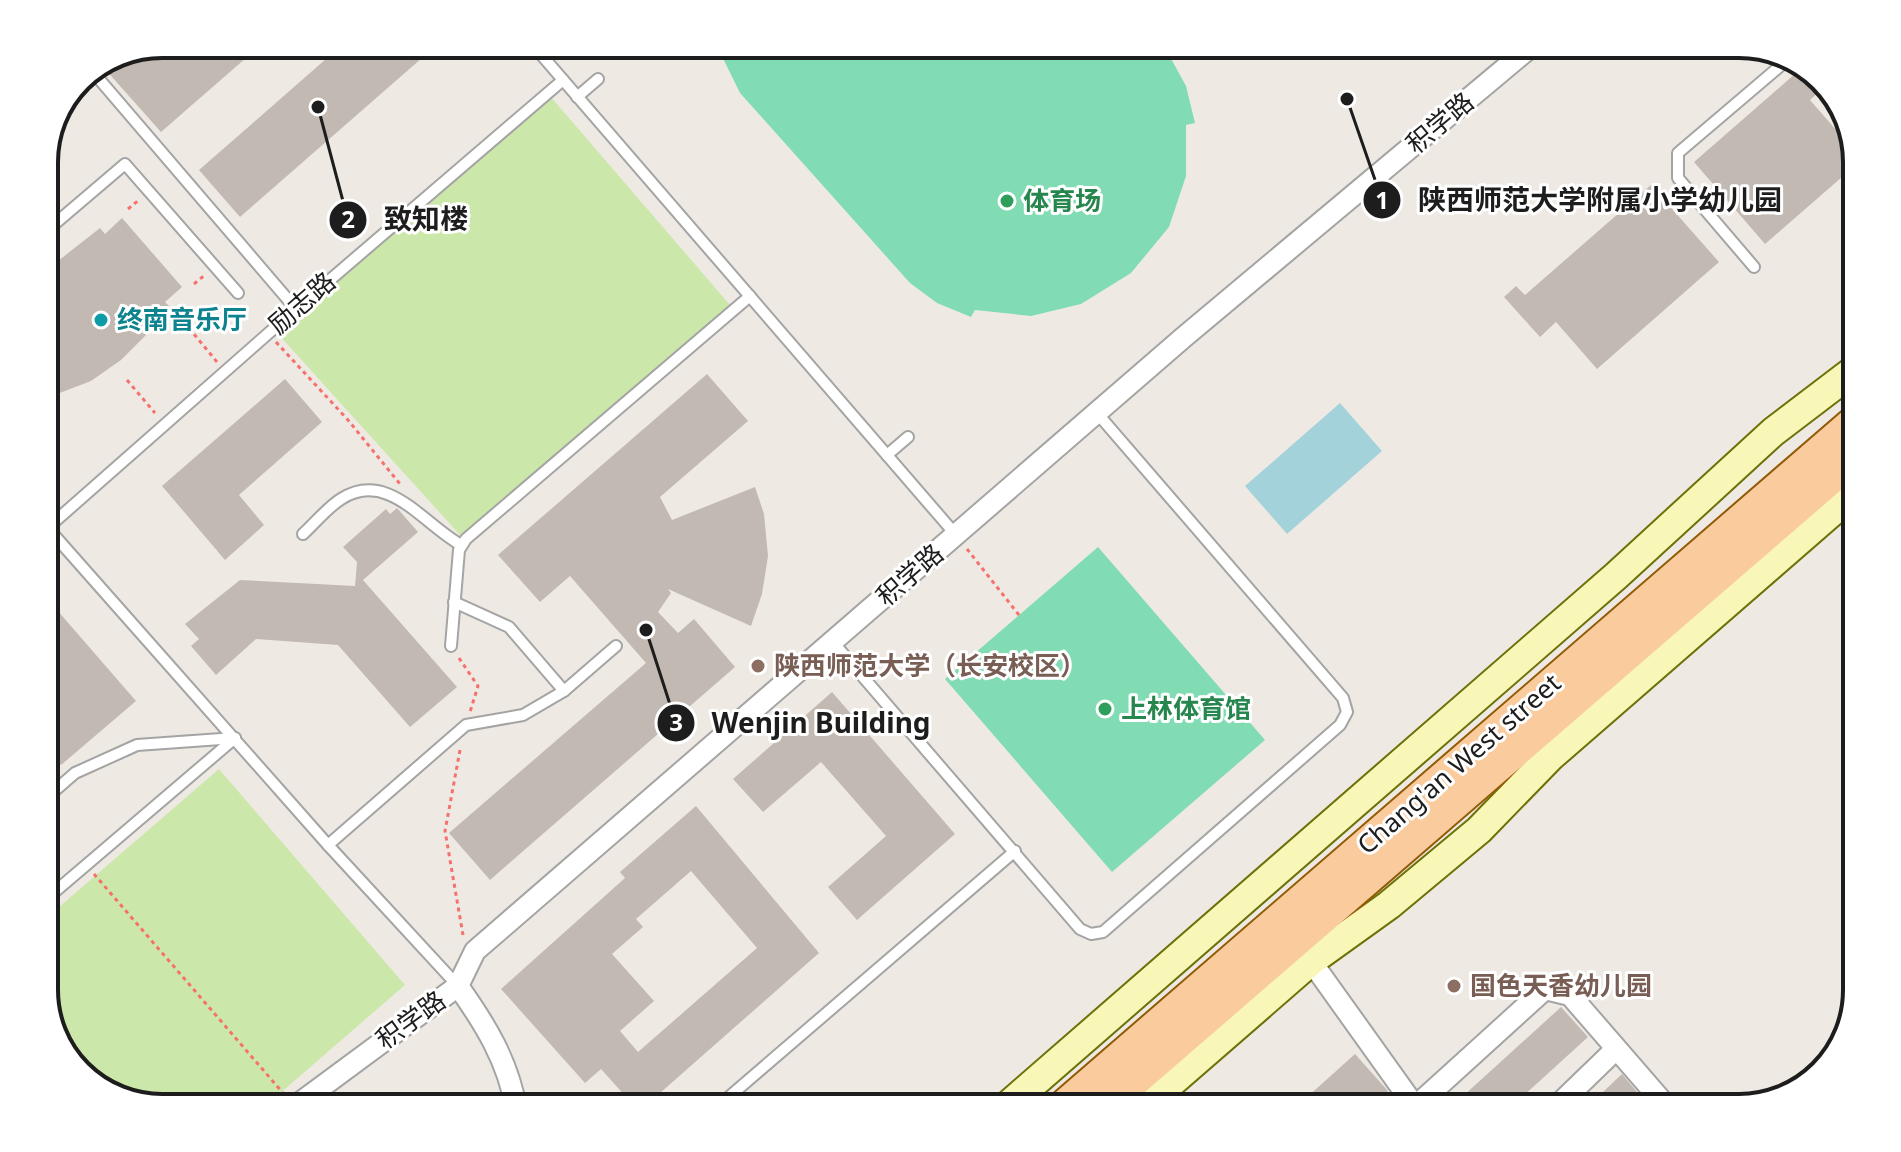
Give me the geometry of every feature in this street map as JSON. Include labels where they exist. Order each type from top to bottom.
[{"type":"main road","points":[[1021,1094],[1616,576],[1773,432],[1843,379]]},
{"type":"main road","name":"Chang'an West street","points":[[1078,1094],[1843,432]]},
{"type":"main road","name":"Chang'an West street","points":[[1120,1094],[1304,950],[1843,468]]},
{"type":"main road","points":[[1156,1094],[1304,950],[1389,905],[1479,830],[1550,757],[1843,502]]},
{"type":"street","name":"积学路","points":[[312,1094],[458,986],[475,951],[1097,413],[1517,58]]},
{"type":"street","points":[[1304,950],[1405,1094]]},
{"type":"street","points":[[458,986],[491,1035],[511,1094]]},
{"type":"street","points":[[1430,1094],[1545,989],[1570,995],[1656,1094]]},
{"type":"street","points":[[1569,1094],[1616,1049]]},
{"type":"lane","points":[[544,58],[956,535]]},
{"type":"lane","points":[[1754,267],[1678,178],[1678,153],[1780,66]]},
{"type":"lane","points":[[99,79],[296,309]]},
{"type":"lane","points":[[577,97],[598,79]]},
{"type":"lane","name":"励志路","points":[[58,517],[563,80]]},
{"type":"lane","points":[[58,221],[125,164],[238,293]]},
{"type":"lane","points":[[451,646],[461,545],[750,296]]},
{"type":"lane","points":[[833,642],[1080,929],[1091,934],[1103,932],[1340,725],[1347,712],[1343,698],[1097,413]]},
{"type":"lane","points":[[887,455],[908,437]]},
{"type":"lane","points":[[303,534],[339,500],[360,490],[394,494],[461,545]]},
{"type":"lane","points":[[58,541],[458,986]]},
{"type":"lane","points":[[454,602],[509,627],[564,691]]},
{"type":"lane","points":[[328,845],[466,725],[523,715],[564,691],[616,646]]},
{"type":"lane","points":[[58,788],[75,773],[137,745],[235,738]]},
{"type":"lane","points":[[58,889],[235,738]]},
{"type":"lane","points":[[732,1094],[1015,851]]},
{"type":"path","points":[[189,328],[210,353]]},
{"type":"path","points":[[268,333],[348,420],[402,486],[400,499]]},
{"type":"path","points":[[127,380],[148,405]]},
{"type":"path","points":[[956,535],[1019,615]]},
{"type":"path","points":[[451,646],[478,686],[466,725],[445,831],[462,934],[475,951]]},
{"type":"path","points":[[86,865],[283,1094]]},
{"type":"green space","name":"体育场","points":[[723,58],[1171,58],[1186,86],[1195,123],[1186,125],[1186,176],[1169,227],[1131,273],[1081,304],[1031,316],[975,310],[971,317],[937,303],[910,283],[740,93]]},
{"type":"green space","points":[[550,96],[730,305],[461,536],[278,334]]},
{"type":"green space","name":"上林体育馆","points":[[1098,547],[1265,740],[1112,872],[945,679]]},
{"type":"green space","points":[[219,769],[405,985],[279,1094],[148,1093],[122,1086],[99,1073],[75,1048],[63,1024],[58,997],[58,908]]},
{"type":"water","points":[[1340,403],[1382,451],[1287,534],[1245,486]]},
{"type":"building","points":[[246,58],[161,132],[109,73],[128,63],[148,59]]},
{"type":"building","points":[[327,58],[422,58],[240,217],[199,170]]},
{"type":"building","points":[[1794,74],[1817,93],[1810,100],[1839,134],[1843,176],[1765,244],[1694,162]]},
{"type":"building","points":[[1651,185],[1719,262],[1597,369],[1556,322],[1540,337],[1504,297],[1516,286],[1525,295]]},
{"type":"building","name":"终南音乐厅","points":[[122,218],[182,287],[165,302],[171,308],[143,332],[146,335],[121,360],[91,381],[58,394],[58,261],[100,228],[105,234]]},
{"type":"building","points":[[707,374],[748,421],[660,497],[672,520],[755,487],[764,514],[768,556],[762,594],[751,626],[668,589],[671,593],[658,612],[678,633],[694,619],[735,667],[490,880],[449,833],[646,663],[570,576],[540,602],[498,555]]},
{"type":"building","points":[[285,379],[322,422],[239,495],[264,525],[225,560],[162,486]]},
{"type":"building","points":[[397,508],[418,532],[363,580],[457,687],[410,727],[338,645],[256,639],[216,675],[191,646],[199,639],[185,624],[240,580],[355,586],[357,562],[343,547],[386,509],[390,514]]},
{"type":"building","points":[[58,611],[136,701],[61,765],[58,762]]},
{"type":"building","points":[[832,692],[955,834],[857,920],[828,887],[886,836],[821,762],[763,812],[733,779]]},
{"type":"building","points":[[696,806],[819,953],[659,1094],[623,1094],[601,1069],[585,1083],[501,989],[625,878],[620,872]],"holes":[[[691,871],[757,948],[638,1052],[620,1031],[654,1001],[612,954],[643,927],[636,919]]]},
{"type":"building","points":[[1561,1007],[1588,1037],[1525,1094],[1465,1094]]},
{"type":"building","points":[[1355,1054],[1388,1091],[1385,1094],[1311,1094]]},
{"type":"building","points":[[1622,1074],[1639,1094],[1601,1094]]},
{"type":"place","name":"陕西师范大学附属小学幼儿园","points":[[1347,99]]},
{"type":"place","name":"致知楼","points":[[318,107]]},
{"type":"place","name":"体育场","points":[[1007,201]]},
{"type":"place","name":"终南音乐厅","points":[[101,320]]},
{"type":"place","name":"Wenjin Building","points":[[646,630]]},
{"type":"place","name":"陕西师范大学（长安校区）","points":[[758,666]]},
{"type":"place","name":"上林体育馆","points":[[1105,709]]},
{"type":"place","name":"国色天香幼儿园","points":[[1454,986]]}]
